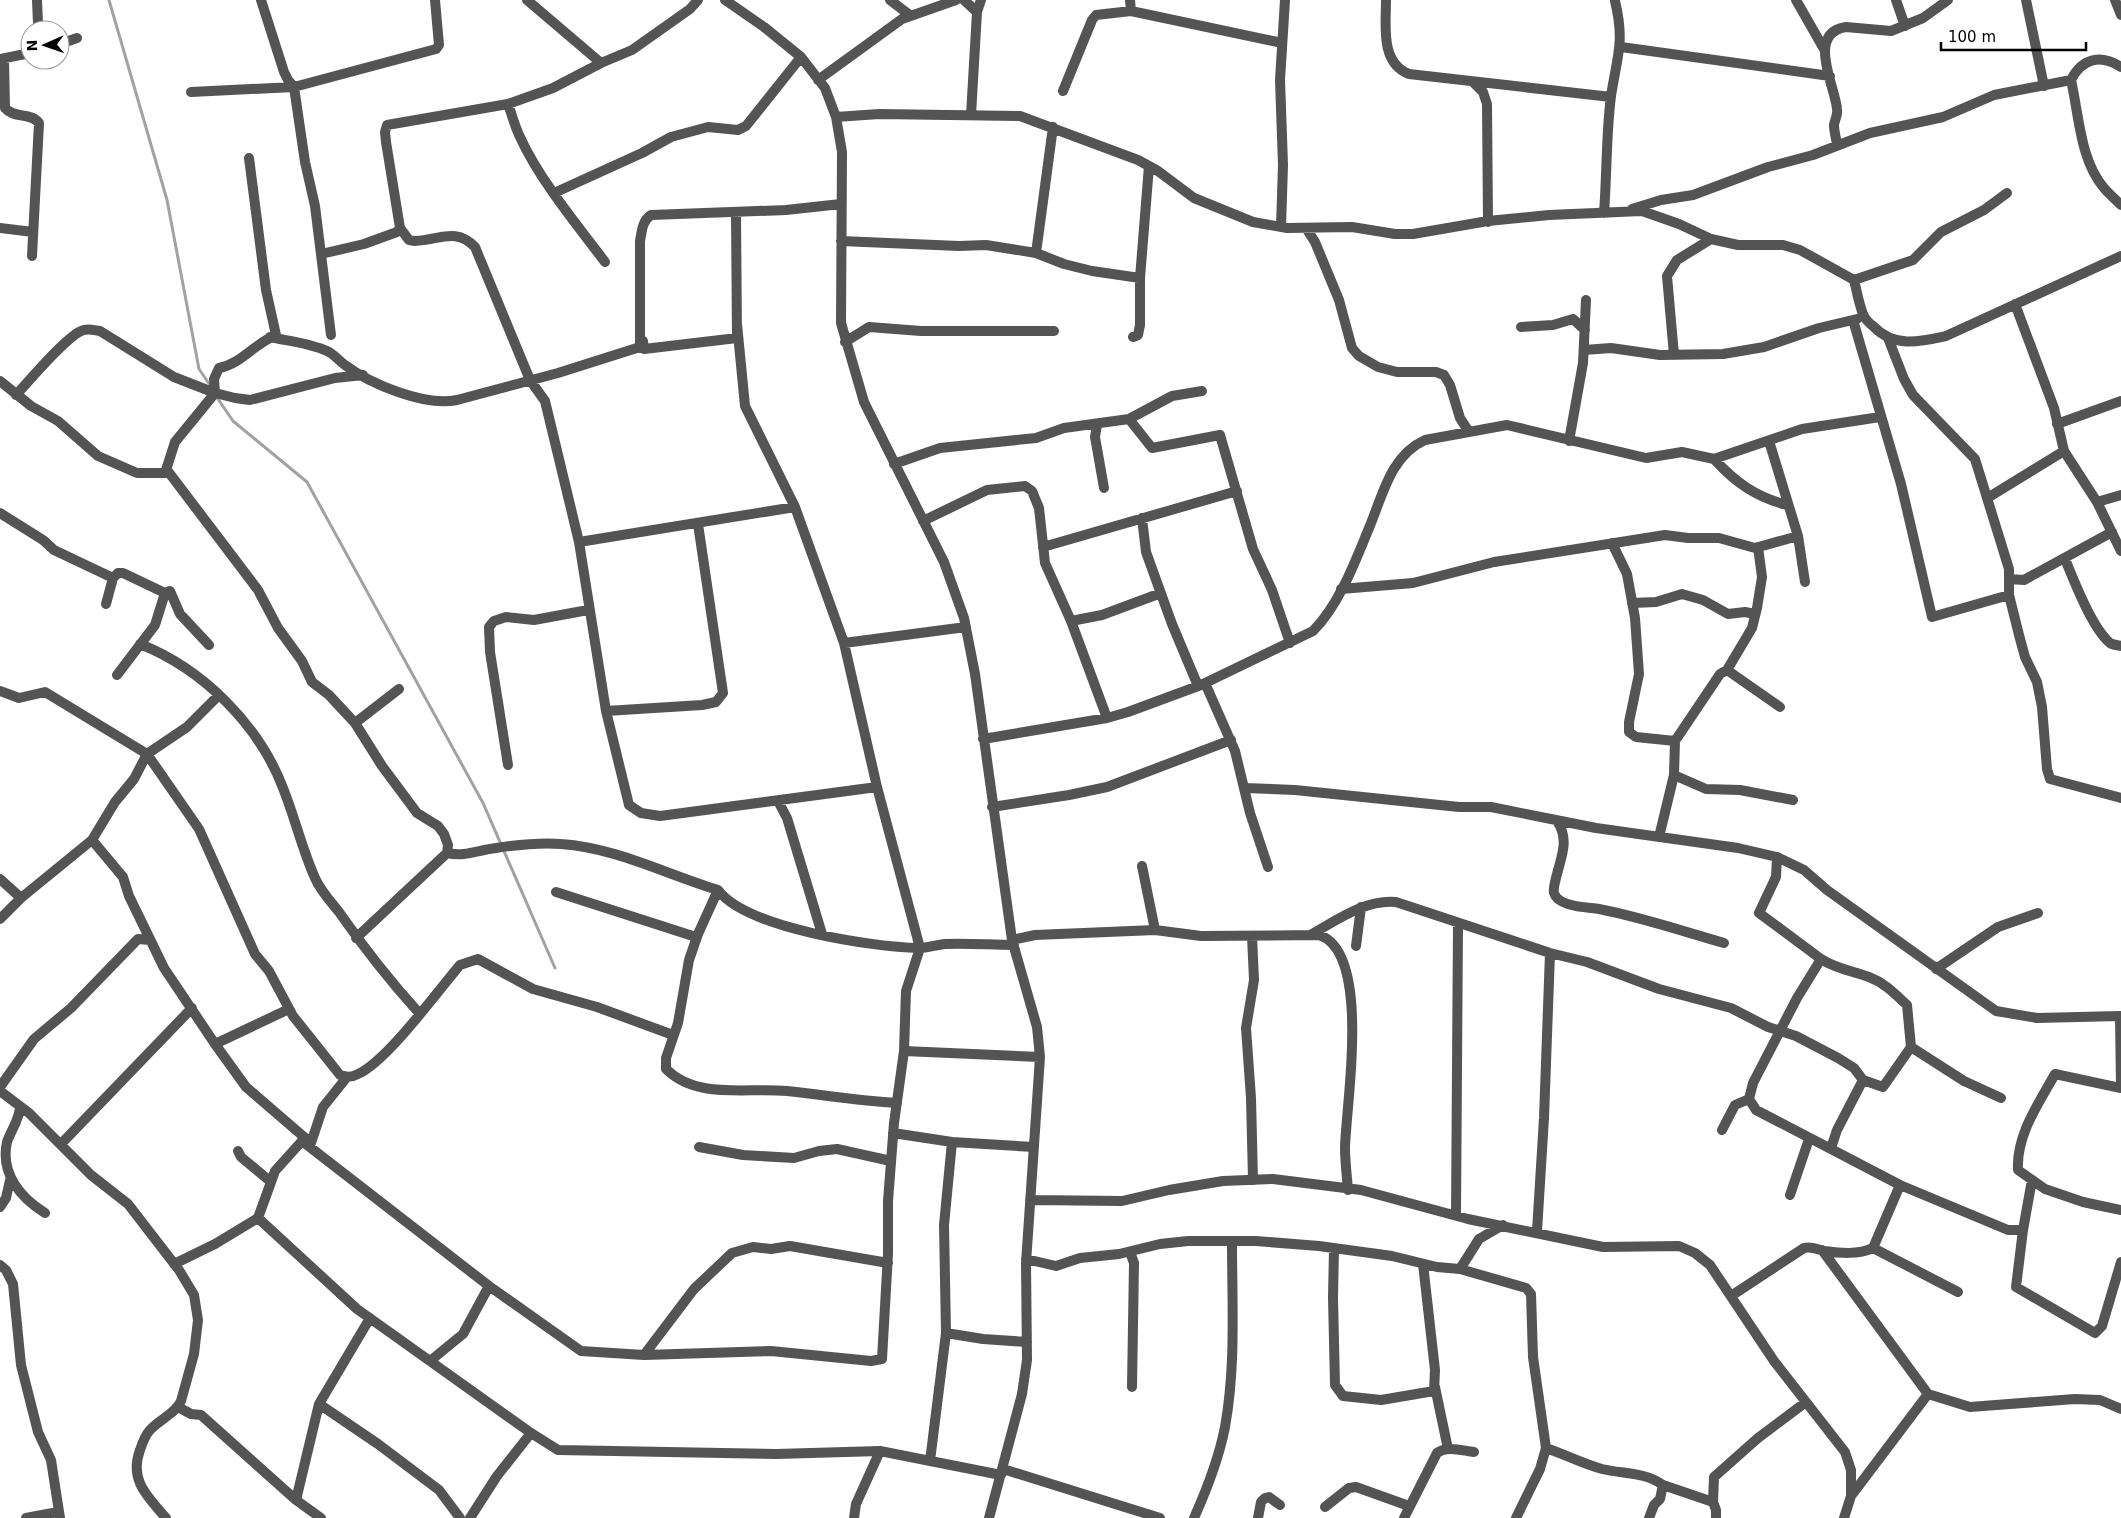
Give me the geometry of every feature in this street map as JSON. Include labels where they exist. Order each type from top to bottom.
[{"type":"street","points":[[37,0],[38,20]]},
{"type":"street","points":[[261,0],[284,72],[294,87],[321,254],[331,335]]},
{"type":"street","points":[[191,92],[294,87],[436,49],[439,45],[435,0]]},
{"type":"street","points":[[527,0],[601,63]]},
{"type":"street","points":[[698,0],[644,43],[553,88],[508,104],[388,125],[385,132],[386,142],[400,228],[410,240],[416,241],[457,235],[467,238],[475,247],[530,380],[544,401],[579,542],[588,610],[606,711],[629,805],[641,814],[660,816],[877,787]]},
{"type":"street","points":[[725,0],[764,27],[801,57],[825,88],[836,117],[842,152],[841,323],[845,342],[864,402],[944,562],[966,627],[975,674],[992,806],[1013,943],[1037,1027],[1040,1057],[1026,1259],[1027,1342],[1022,1394],[989,1518]]},
{"type":"street","points":[[890,0],[911,16]]},
{"type":"street","points":[[818,80],[902,20],[928,4],[956,0]]},
{"type":"street","points":[[964,0],[977,12]]},
{"type":"street","points":[[971,115],[977,12],[981,0]]},
{"type":"street","points":[[1130,0],[1131,11]]},
{"type":"street","points":[[1281,227],[1283,164],[1280,80],[1285,0]]},
{"type":"street","points":[[1386,0],[1388,45],[1391,60],[1399,71],[1474,83],[1611,97]]},
{"type":"street","points":[[1604,212],[1611,97],[1621,46],[1621,24],[1613,0]]},
{"type":"street","points":[[1796,0],[1824,49],[1837,111],[1834,125],[1837,144]]},
{"type":"street","points":[[1896,0],[1905,26]]},
{"type":"street","points":[[1824,49],[1827,38],[1840,28],[1891,31],[1923,18],[1948,0]]},
{"type":"street","points":[[2026,0],[2044,86]]},
{"type":"street","points":[[2115,0],[2121,14]]},
{"type":"street","points":[[1063,91],[1092,20],[1096,15],[1131,11],[1282,43]]},
{"type":"street","points":[[70,41],[78,38]]},
{"type":"street","points":[[1621,46],[1830,76]]},
{"type":"street","points":[[20,55],[2,59],[5,108],[14,115],[30,117],[39,123],[32,256]]},
{"type":"street","points":[[554,193],[642,153],[671,137],[708,128],[738,130],[746,126],[801,57]]},
{"type":"street","points":[[1626,210],[1661,200],[1693,195],[1720,183],[1768,167],[1791,163],[1870,133],[1943,117],[1994,95],[2071,80],[2082,66],[2096,60],[2106,59],[2121,67]]},
{"type":"street","points":[[2071,80],[2085,149],[2091,165],[2103,188],[2121,205]]},
{"type":"street","points":[[1474,83],[1482,92],[1487,104],[1488,222]]},
{"type":"street","points":[[508,104],[520,138],[554,193],[605,262]]},
{"type":"street","points":[[836,117],[879,114],[1020,116],[1053,127],[1149,166],[1194,198],[1253,222],[1281,227],[1352,227],[1395,234],[1413,234],[1488,222],[1549,215],[1626,210],[1642,211],[1679,224],[1711,240],[1738,245],[1783,244],[1800,250],[1854,280],[1864,317],[1888,338],[1902,342],[1917,342],[1946,336],[2121,256]]},
{"type":"street","points":[[1036,253],[1053,127]]},
{"type":"street","points":[[0,381],[16,395],[58,421],[98,456],[138,472],[162,474],[167,470],[175,442],[215,393],[214,379],[219,368],[229,366],[270,337],[276,335],[266,290],[249,158]]},
{"type":"street","points":[[1133,337],[1138,335],[1140,325],[1140,278],[1149,166]]},
{"type":"street","points":[[1854,280],[1913,260],[1941,232],[1984,210],[2007,192]]},
{"type":"street","points":[[270,337],[325,350],[363,375],[413,397],[441,402],[530,380],[640,347],[640,241],[646,218],[651,215],[736,212],[841,204]]},
{"type":"street","points":[[640,322],[644,349],[737,338],[736,212]]},
{"type":"street","points":[[0,228],[34,232]]},
{"type":"street","points":[[321,254],[364,244],[397,232],[400,228]]},
{"type":"street","points":[[1306,228],[1315,242],[1339,300],[1352,348],[1359,356],[1378,368],[1397,372],[1436,372],[1444,375],[1450,385],[1460,418],[1469,432]]},
{"type":"street","points":[[1674,355],[1667,276],[1677,260],[1711,240]]},
{"type":"street","points":[[841,241],[959,246],[986,245],[1036,253],[1064,264],[1092,271],[1140,278]]},
{"type":"street","points":[[1569,440],[1584,350],[1583,324],[1586,300]]},
{"type":"street","points":[[2015,304],[2054,408],[2064,451],[2098,502],[2121,551]]},
{"type":"street","points":[[1584,350],[1611,348],[1674,355],[1715,354],[1755,349],[1819,328],[1864,317]]},
{"type":"street","points":[[1521,327],[1553,325],[1568,319],[1573,319],[1583,324]]},
{"type":"street","points":[[1853,320],[1901,484],[1932,617],[2009,595]]},
{"type":"street","points":[[92,840],[123,877],[129,896],[164,968],[246,1087],[307,1142],[489,1286],[581,1351],[644,1355],[771,1351],[871,1362],[882,1358],[888,1264],[888,1201],[893,1133],[904,1051],[906,990],[920,948],[877,787],[844,643],[795,507],[745,406],[737,324]]},
{"type":"street","points":[[845,342],[869,327],[921,331],[1054,331]]},
{"type":"street","points":[[16,395],[53,356],[79,332],[87,329],[100,331],[174,377],[215,393],[250,400],[335,378],[363,375]]},
{"type":"street","points":[[1888,338],[1904,379],[1913,395],[1975,459],[1989,498],[2007,560],[2009,595],[2025,658],[2037,682],[2042,707],[2046,769],[2050,778],[2121,798]]},
{"type":"street","points":[[894,464],[940,448],[1036,438],[1064,428],[1129,418],[1172,396],[1202,391]]},
{"type":"street","points":[[2057,424],[2121,401]]},
{"type":"street","points":[[983,739],[1107,718],[1202,684],[1313,632],[1324,621],[1341,589],[1369,529],[1389,477],[1399,460],[1413,445],[1425,440],[1507,425],[1540,431],[1569,440],[1646,458],[1682,452],[1714,459],[1802,429],[1880,417]]},
{"type":"street","points":[[1129,418],[1152,448],[1220,435],[1253,549],[1272,590],[1290,643]]},
{"type":"street","points":[[1092,425],[1104,488]]},
{"type":"street","points":[[1769,441],[1798,536],[1805,582]]},
{"type":"street","points":[[1989,498],[2064,451]]},
{"type":"street","points":[[1714,459],[1728,475],[1764,499],[1787,505]]},
{"type":"street","points":[[167,470],[258,590],[278,628],[302,662],[312,682],[329,695],[355,723],[382,766],[417,813],[438,826],[444,834],[448,845],[447,852],[356,938]]},
{"type":"street","points":[[922,521],[987,490],[1025,486],[1032,491],[1036,499],[1043,529],[1045,563],[1071,621],[1107,718]]},
{"type":"street","points":[[1043,548],[1237,491]]},
{"type":"street","points":[[2098,502],[2121,495]]},
{"type":"street","points":[[579,542],[795,507]]},
{"type":"street","points":[[0,513],[43,540],[54,550],[112,578]]},
{"type":"street","points":[[1142,518],[1146,552],[1162,593],[1202,684],[1231,740],[1250,813],[1268,867]]},
{"type":"street","points":[[606,711],[702,706],[716,702],[723,693],[698,524]]},
{"type":"street","points":[[2009,579],[2024,580],[2065,560],[2112,532]]},
{"type":"street","points":[[1341,589],[1412,583],[1494,562],[1665,535],[1719,538],[1744,546],[1758,547],[1798,536]]},
{"type":"street","points":[[1612,543],[1627,574],[1639,674],[1629,722],[1629,732],[1636,737],[1675,741]]},
{"type":"street","points":[[1659,837],[1674,775],[1675,741],[1720,674],[1727,670],[1752,628],[1762,577],[1758,547]]},
{"type":"street","points":[[2065,560],[2080,596],[2103,634],[2109,642],[2121,646]]},
{"type":"street","points":[[106,604],[112,578],[118,573],[124,573],[165,593],[170,591],[180,614],[209,645]]},
{"type":"street","points":[[117,676],[155,625],[165,593]]},
{"type":"street","points":[[1071,621],[1102,615],[1162,593]]},
{"type":"street","points":[[1632,604],[1656,602],[1682,594],[1703,600],[1728,614],[1745,612],[1755,614]]},
{"type":"street","points":[[508,766],[490,652],[489,627],[494,621],[506,617],[534,620],[588,610]]},
{"type":"street","points":[[844,643],[966,627]]},
{"type":"street","points":[[140,644],[159,651],[201,678],[256,738],[271,760],[283,788],[315,880],[384,974],[419,1013]]},
{"type":"street","points":[[1727,670],[1780,707]]},
{"type":"street","points":[[355,723],[399,689]]},
{"type":"street","points":[[0,691],[19,698],[45,692],[147,754],[199,829],[255,954],[270,970],[289,1009],[340,1075],[348,1077],[357,1075],[380,1059],[460,965],[478,959],[533,989],[597,1007],[673,1035]]},
{"type":"street","points":[[0,919],[22,898],[92,840],[115,802],[134,779],[147,754],[187,727],[219,696]]},
{"type":"street","points":[[992,806],[1069,796],[1107,787],[1231,740]]},
{"type":"street","points":[[1674,775],[1706,789],[1740,790],[1793,800]]},
{"type":"street","points":[[1245,788],[1295,790],[1459,807],[1491,807],[1557,821],[1738,848],[1777,857],[1804,870],[1827,890],[1996,1011],[2037,1018],[2120,1016],[2121,1088],[2055,1074],[2027,1124],[2018,1159],[2018,1170],[2045,1189],[2083,1202],[2121,1210]]},
{"type":"street","points":[[778,800],[787,818],[822,934]]},
{"type":"street","points":[[1557,821],[1564,832],[1565,841],[1554,893],[1559,900],[1569,904],[1630,916],[1724,943]]},
{"type":"street","points":[[447,852],[473,854],[493,848],[560,844],[606,851],[632,858],[718,890],[726,901],[761,919],[793,929],[920,948],[946,944],[1013,943],[1035,936],[1155,930],[1201,936],[1310,935],[1328,938],[1335,944],[1346,972],[1352,998],[1353,1035],[1345,1149],[1348,1190]]},
{"type":"street","points":[[1310,935],[1361,907],[1382,901],[1396,902],[1550,953],[1588,962],[1691,999],[1731,1008],[1768,1027],[1781,1030],[1838,1058],[1854,1068],[1863,1080],[1883,1087],[1911,1047],[1911,1031],[1907,1005],[1886,986],[1821,959],[1759,913],[1776,877],[1777,857]]},
{"type":"street","points":[[1142,866],[1155,930]]},
{"type":"street","points":[[0,879],[22,898]]},
{"type":"street","points":[[718,890],[696,937],[684,978],[681,1008],[666,1058],[666,1069],[682,1082],[713,1090],[784,1091],[842,1099],[897,1103]]},
{"type":"street","points":[[556,892],[696,937]]},
{"type":"street","points":[[1356,946],[1361,907]]},
{"type":"street","points":[[1936,969],[1998,927],[2038,913]]},
{"type":"street","points":[[1456,1215],[1458,924]]},
{"type":"street","points":[[1252,936],[1254,980],[1246,1028],[1251,1098],[1253,1180]]},
{"type":"street","points":[[0,1087],[34,1039],[71,1008],[138,939],[150,940]]},
{"type":"street","points":[[1537,1231],[1544,1118],[1550,953]]},
{"type":"street","points":[[1821,959],[1753,1083],[1749,1099],[1756,1110],[1900,1185],[2008,1230],[2023,1230]]},
{"type":"street","points":[[61,1144],[192,1008]]},
{"type":"street","points":[[216,1044],[289,1009]]},
{"type":"street","points":[[1911,1047],[1964,1080],[2001,1098]]},
{"type":"street","points":[[904,1051],[1040,1057]]},
{"type":"street","points":[[174,1264],[215,1244],[258,1218],[275,1171],[307,1142],[323,1107],[348,1077]]},
{"type":"street","points":[[1831,1148],[1837,1130],[1863,1080]]},
{"type":"street","points":[[0,1091],[20,1106],[91,1175],[128,1204],[174,1264],[194,1295],[198,1320],[194,1354],[178,1407],[149,1431],[141,1446],[135,1468],[144,1491],[162,1517]]},
{"type":"street","points":[[1722,1130],[1735,1105],[1749,1099]]},
{"type":"street","points":[[20,1106],[19,1116],[6,1143],[6,1165],[10,1180],[19,1194],[45,1213]]},
{"type":"street","points":[[893,1133],[952,1142],[1034,1148]]},
{"type":"street","points":[[1790,1195],[1809,1139]]},
{"type":"street","points":[[930,1461],[946,1333],[944,1225],[952,1142]]},
{"type":"street","points":[[699,1147],[744,1155],[794,1158],[819,1151],[837,1149],[891,1161]]},
{"type":"street","points":[[238,1151],[241,1157],[271,1182]]},
{"type":"street","points":[[0,1207],[6,1198],[10,1180]]},
{"type":"street","points":[[1030,1200],[1122,1201],[1169,1190],[1223,1182],[1253,1180],[1289,1181],[1348,1190],[1361,1190],[1472,1219],[1537,1231],[1603,1247],[1679,1246],[1695,1253],[1710,1265],[1774,1361],[1845,1452],[1851,1470],[1851,1496],[1844,1518]]},
{"type":"street","points":[[2032,1180],[2023,1230],[2016,1287],[2095,1332],[2102,1326],[2121,1262]]},
{"type":"street","points":[[1873,1248],[1900,1185]]},
{"type":"street","points":[[6,1198],[19,1194]]},
{"type":"street","points":[[258,1218],[370,1318],[530,1433],[558,1450],[776,1454],[880,1451],[1002,1472],[1160,1518]]},
{"type":"street","points":[[1472,1219],[1479,1239]]},
{"type":"street","points":[[1460,1269],[1479,1239],[1503,1225]]},
{"type":"street","points":[[1026,1259],[1056,1266],[1080,1258],[1130,1252],[1160,1244],[1188,1241],[1256,1242],[1392,1256],[1422,1264],[1460,1269],[1526,1288],[1531,1294],[1533,1358],[1546,1448],[1540,1469],[1516,1518]]},
{"type":"street","points":[[1194,1518],[1209,1482],[1225,1428],[1231,1371],[1232,1242]]},
{"type":"street","points":[[644,1355],[694,1288],[732,1253],[753,1247],[771,1249],[790,1246],[888,1264]]},
{"type":"street","points":[[1731,1296],[1804,1248],[1812,1246],[1822,1250],[1857,1253],[1873,1248],[1958,1292]]},
{"type":"street","points":[[1334,1249],[1334,1336],[1337,1390],[1343,1396],[1381,1400],[1428,1393],[1434,1391],[1435,1387]]},
{"type":"street","points":[[1822,1250],[1928,1394],[1970,1407],[2075,1399],[2100,1400],[2121,1409]]},
{"type":"street","points":[[1130,1252],[1134,1263],[1132,1387]]},
{"type":"street","points":[[1422,1264],[1435,1387],[1448,1449]]},
{"type":"street","points":[[0,1265],[6,1270],[13,1284],[21,1365],[38,1432],[51,1460],[59,1515],[26,1518]]},
{"type":"street","points":[[430,1361],[463,1334],[489,1286]]},
{"type":"street","points":[[296,1500],[318,1404],[370,1318]]},
{"type":"street","points":[[946,1333],[1027,1342]]},
{"type":"street","points":[[1851,1496],[1928,1394]]},
{"type":"street","points":[[1716,1518],[1713,1502],[1714,1477],[1758,1438],[1806,1402]]},
{"type":"street","points":[[318,1404],[378,1444],[439,1490],[460,1518]]},
{"type":"street","points":[[178,1407],[207,1420],[296,1500],[321,1518]]},
{"type":"street","points":[[470,1518],[497,1476],[530,1433]]},
{"type":"street","points":[[1546,1448],[1601,1468],[1634,1473],[1656,1480],[1663,1485],[1713,1502]]},
{"type":"street","points":[[1404,1518],[1437,1453],[1448,1449],[1474,1452]]},
{"type":"street","points":[[854,1518],[856,1504],[880,1451]]},
{"type":"street","points":[[1648,1518],[1654,1505],[1660,1499],[1663,1485]]},
{"type":"street","points":[[1325,1507],[1349,1488],[1356,1487],[1409,1506]]},
{"type":"street","points":[[1258,1518],[1261,1502],[1265,1498],[1269,1497],[1280,1505]]},
{"type":"waterway","points":[[109,0],[167,200],[199,369],[212,388]]},
{"type":"waterway","points":[[216,396],[233,421],[307,482],[483,803],[555,968]]}]
